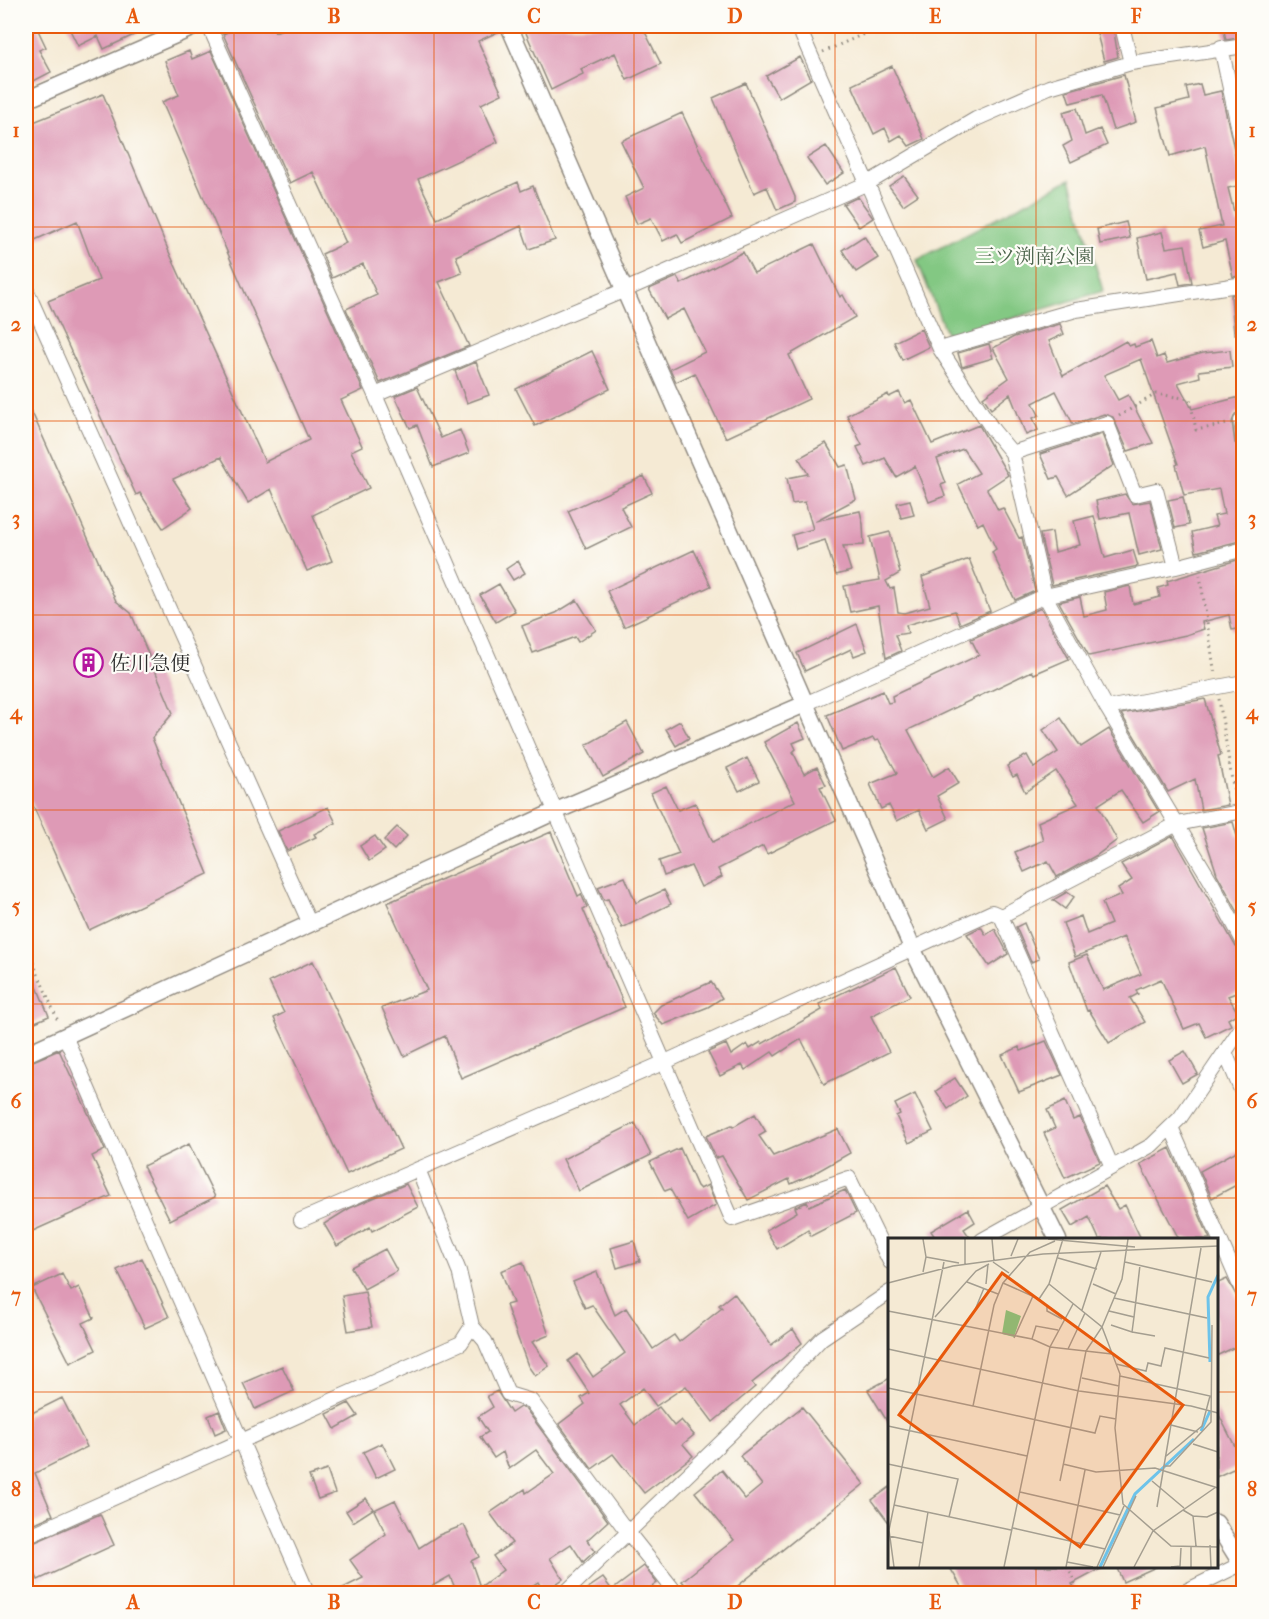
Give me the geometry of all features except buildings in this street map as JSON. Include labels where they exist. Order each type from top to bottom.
[{"type":"street","points":[[26,100],[196,26]]},
{"type":"street","points":[[209,26],[375,395],[732,1219],[849,1178],[888,1258]]},
{"type":"street","points":[[509,26],[913,950],[1057,1238]]},
{"type":"street","points":[[798,26],[940,349],[993,430],[1012,453],[1046,596],[1107,708],[1177,824],[1244,943]]},
{"type":"street","points":[[1122,26],[1131,63]]},
{"type":"street","points":[[375,395],[625,290],[868,183],[976,119],[1049,87],[1131,63],[1221,47],[1244,46]]},
{"type":"street","points":[[1221,47],[1244,153]]},
{"type":"street","points":[[940,349],[1076,310],[1244,284]]},
{"type":"street","points":[[26,289],[310,924]]},
{"type":"street","points":[[1242,421],[1244,441]]},
{"type":"street","points":[[1012,453],[1107,423],[1135,495],[1156,490],[1176,567]]},
{"type":"street","points":[[26,1054],[556,811],[805,704],[1046,596],[1176,567],[1244,549]]},
{"type":"street","points":[[1107,708],[1244,682]]},
{"type":"street","points":[[1001,916],[1177,824],[1244,811]]},
{"type":"street","points":[[301,1220],[665,1062],[992,912],[1001,916],[1112,1167]]},
{"type":"street","points":[[984,1238],[1152,1145],[1180,1118],[1244,1024]]},
{"type":"street","points":[[65,1036],[244,1441],[308,1593]]},
{"type":"street","points":[[1225,1052],[1244,1097]]},
{"type":"street","points":[[1171,1127],[1244,1295]]},
{"type":"street","points":[[418,1169],[459,1271],[472,1326],[485,1341],[508,1394],[531,1401],[628,1532],[677,1593]]},
{"type":"street","points":[[564,1593],[761,1403],[822,1338],[888,1293]]},
{"type":"street","points":[[26,1537],[461,1343],[472,1326]]},
{"type":"street","points":[[1180,1593],[1243,1565],[1218,1526]]},
{"type":"path","points":[[812,57],[882,26]]},
{"type":"path","points":[[1107,423],[1156,394],[1190,399],[1196,430],[1242,421]]},
{"type":"path","points":[[26,946],[65,1036]]},
{"type":"path","points":[[1069,1568],[1080,1593]]},
{"type":"green space","name":"三ツ渕南公園","points":[[1070,179],[1103,291],[948,338],[917,260]]},
{"type":"place","name":"佐川急便","points":[[89,663]]}]
